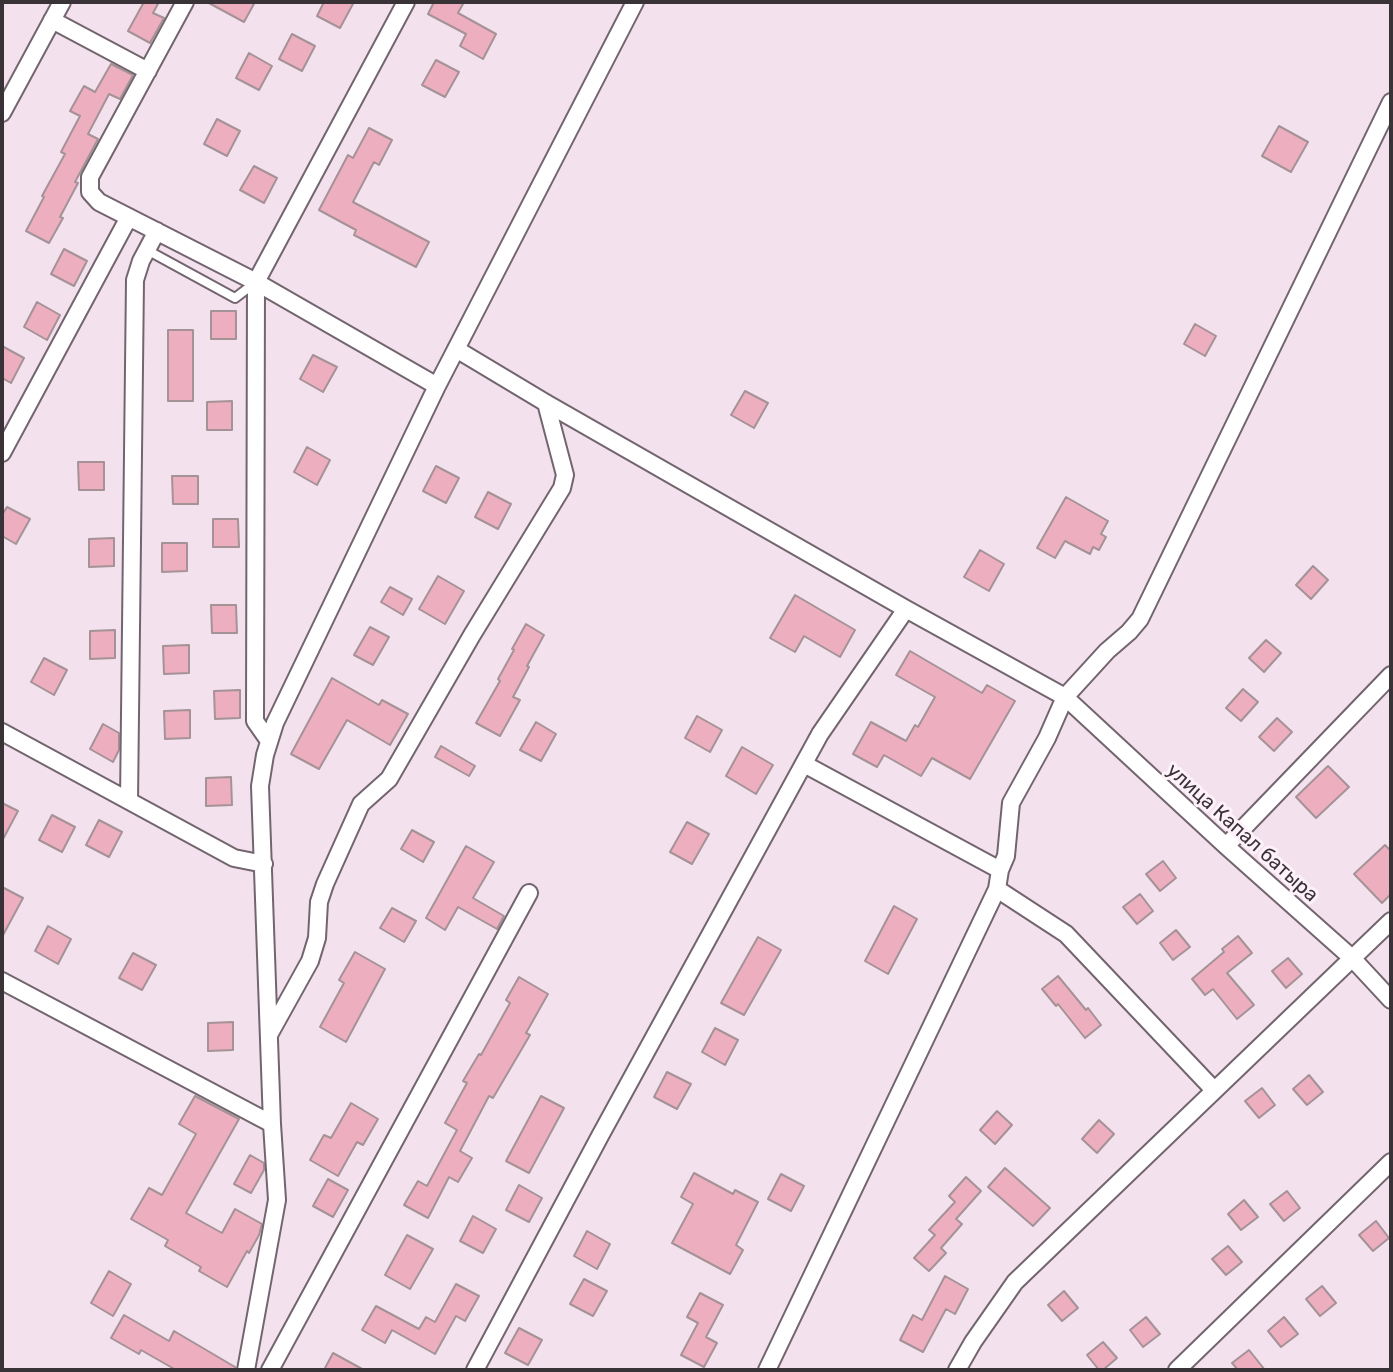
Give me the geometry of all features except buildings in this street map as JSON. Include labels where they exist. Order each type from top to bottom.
[{"type":"street","points":[[2,113],[62,2]]},
{"type":"street","points":[[185,2],[90,177],[90,192],[99,202],[256,282],[437,386]]},
{"type":"street","points":[[269,741],[255,721],[256,282],[406,2]]},
{"type":"street","points":[[246,1370],[277,1200],[260,786],[269,741],[437,386],[635,2]]},
{"type":"street","points":[[52,20],[148,71]]},
{"type":"street","points":[[767,1370],[997,889],[1006,856],[1011,803],[1047,738],[1065,697],[1140,619],[1391,102]]},
{"type":"street","points":[[2,453],[129,217]]},
{"type":"street","points":[[129,801],[135,280],[157,231]]},
{"type":"street","name":"улица Капал батыра","points":[[456,349],[906,609],[1065,697],[1352,958],[1391,1000]]},
{"type":"street","points":[[269,1034],[310,961],[317,938],[319,902],[361,804],[389,779],[562,488],[565,475],[546,403]]},
{"type":"street","points":[[475,1370],[820,734],[906,609]]},
{"type":"street","points":[[1226,846],[1391,675]]},
{"type":"street","points":[[2,732],[234,858],[264,864]]},
{"type":"street","points":[[804,764],[1000,870]]},
{"type":"street","points":[[997,889],[1066,934],[1214,1090]]},
{"type":"street","points":[[270,1370],[529,893]]},
{"type":"street","points":[[957,1370],[1015,1282],[1391,921]]},
{"type":"street","points":[[2,981],[272,1124]]},
{"type":"street","points":[[1177,1370],[1391,1162]]},
{"type":"lane","points":[[147,250],[235,298],[256,282]]}]
